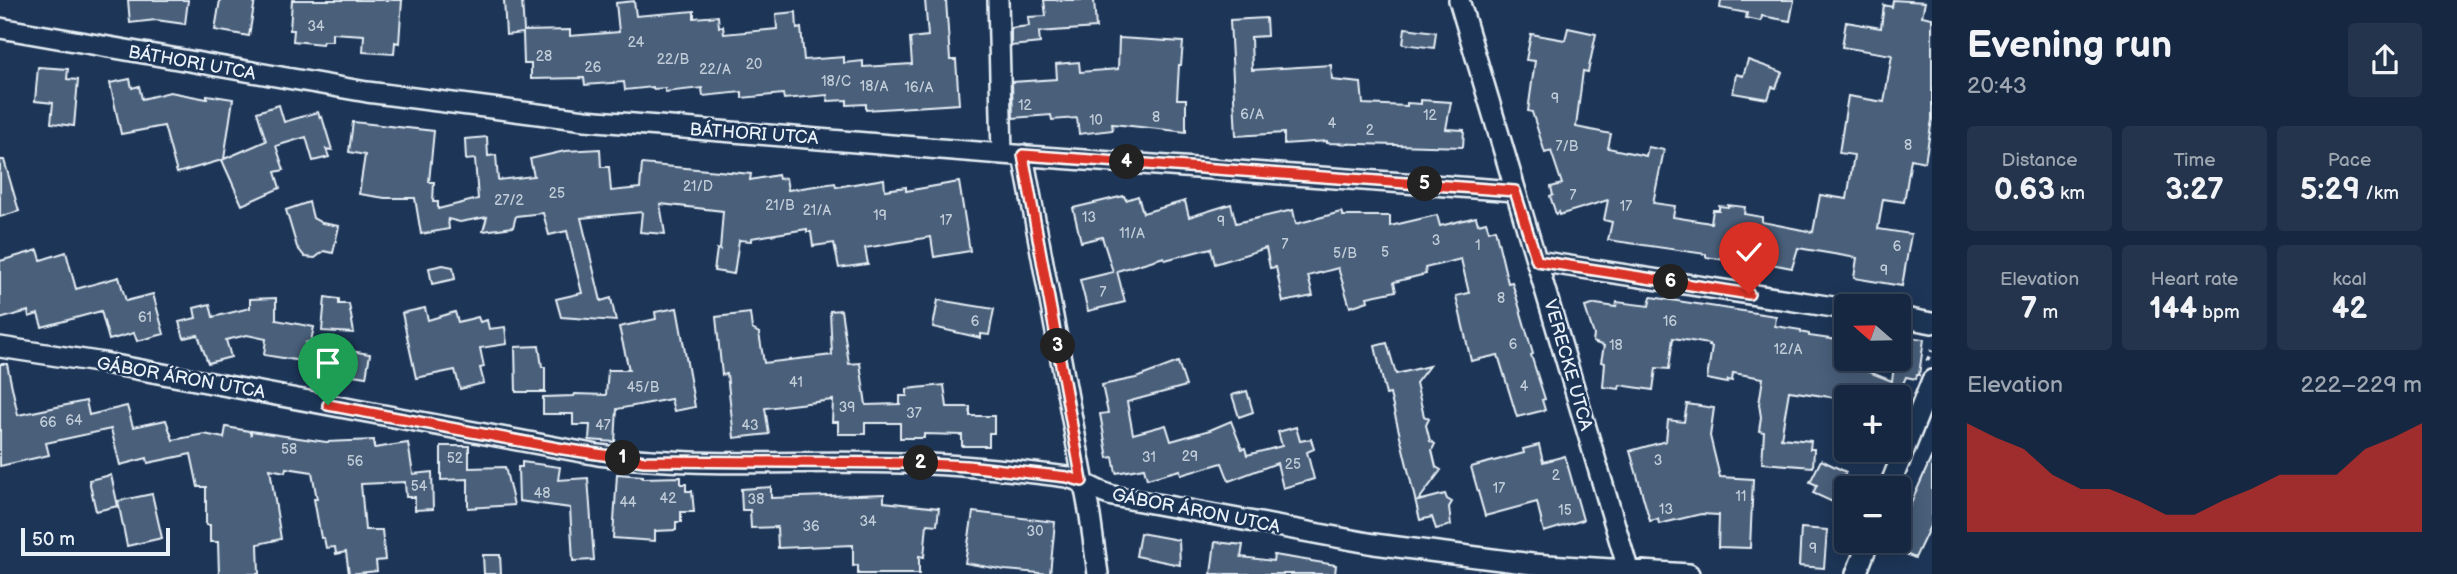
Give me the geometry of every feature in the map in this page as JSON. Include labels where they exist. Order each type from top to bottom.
[{"type":"street","points":[[998,0],[1002,154]]},
{"type":"street","name":"VERECKE UTCA","points":[[1460,0],[1628,569]]},
{"type":"street","name":"BÁTHORI UTCA","points":[[0,28],[367,92],[585,120],[1002,154],[1515,191]]},
{"type":"street","points":[[1023,155],[1090,516],[1098,574]]},
{"type":"street","points":[[1537,261],[1834,307]]},
{"type":"street","points":[[1911,318],[1932,319]]},
{"type":"street","name":"GÁBOR ÁRON UTCA","points":[[0,347],[104,363],[563,449],[644,461],[953,465],[1067,477],[1113,496],[1374,544],[1532,564],[1689,574]]},
{"type":"street","points":[[1894,476],[1932,380]]},
{"type":"street","points":[[1856,574],[1864,553]]},
{"type":"building","points":[[128,0],[188,0],[185,24],[156,20],[130,23]]},
{"type":"building","points":[[220,0],[255,0],[249,36],[215,30]]},
{"type":"building","points":[[292,0],[402,0],[399,43],[395,42],[394,54],[363,52],[364,35],[332,33],[332,41],[323,41],[322,44],[293,41],[294,30],[290,30]]},
{"type":"building","points":[[504,0],[522,0],[524,31],[570,30],[570,36],[619,32],[616,3],[634,1],[636,16],[694,11],[694,18],[718,16],[719,27],[723,26],[724,34],[777,29],[776,14],[796,12],[797,29],[801,28],[804,60],[844,57],[844,63],[863,61],[863,67],[912,64],[910,38],[928,36],[925,0],[946,0],[950,60],[956,60],[959,104],[866,110],[866,104],[847,105],[847,100],[828,101],[827,95],[784,99],[783,94],[742,98],[742,92],[703,96],[702,88],[665,92],[665,88],[653,87],[625,90],[624,82],[585,85],[584,78],[531,79],[531,64],[524,64],[523,33],[506,35]]},
{"type":"building","points":[[1044,0],[1094,0],[1096,28],[1039,32],[1040,43],[1011,46],[1011,28],[1029,26],[1028,17],[1046,16]]},
{"type":"building","points":[[1721,0],[1794,0],[1790,21],[1762,16],[1761,21],[1746,18],[1747,13],[1720,8]]},
{"type":"building","points":[[1893,0],[1925,2],[1922,16],[1932,18],[1932,120],[1925,162],[1911,159],[1904,202],[1883,199],[1878,229],[1911,234],[1902,286],[1854,278],[1857,258],[1798,248],[1792,268],[1755,261],[1755,265],[1706,257],[1706,254],[1608,240],[1612,222],[1604,220],[1608,200],[1556,214],[1550,196],[1553,195],[1551,187],[1562,184],[1551,151],[1545,153],[1532,112],[1528,111],[1535,61],[1526,60],[1531,34],[1565,40],[1568,28],[1596,34],[1588,72],[1583,71],[1576,127],[1611,134],[1608,148],[1646,156],[1648,147],[1664,150],[1653,203],[1675,206],[1673,217],[1711,223],[1713,210],[1719,210],[1719,206],[1745,207],[1744,214],[1762,217],[1762,222],[1813,232],[1820,195],[1847,199],[1854,155],[1839,153],[1848,96],[1884,102],[1892,55],[1842,47],[1846,22],[1881,28],[1884,5],[1892,7]]},
{"type":"building","points":[[1266,18],[1267,36],[1251,37],[1252,70],[1331,65],[1332,80],[1361,83],[1363,104],[1407,106],[1407,103],[1421,104],[1421,100],[1451,102],[1446,129],[1464,130],[1463,147],[1327,141],[1284,144],[1284,133],[1236,136],[1230,20]]},
{"type":"building","points":[[1405,28],[1436,32],[1434,48],[1403,44]]},
{"type":"building","points":[[1119,38],[1183,42],[1177,99],[1186,99],[1186,132],[1112,124],[1113,130],[1079,134],[1077,118],[1052,120],[1051,115],[1013,118],[1012,82],[1057,79],[1056,64],[1079,62],[1080,72],[1118,69]]},
{"type":"building","points":[[1748,60],[1782,72],[1768,99],[1733,93],[1736,74],[1743,76]]},
{"type":"building","points":[[38,67],[68,69],[67,79],[78,80],[74,126],[51,123],[53,103],[35,101]]},
{"type":"building","points":[[130,79],[132,88],[139,86],[142,99],[170,92],[207,99],[207,95],[233,99],[224,159],[266,141],[257,112],[279,105],[284,122],[318,112],[332,150],[326,149],[329,157],[313,161],[306,137],[276,146],[284,170],[275,172],[280,188],[242,205],[222,160],[177,173],[164,126],[121,134],[110,83]]},
{"type":"building","points":[[353,122],[434,131],[429,182],[434,182],[433,202],[438,202],[438,209],[478,199],[475,159],[466,160],[465,139],[487,137],[488,156],[496,155],[498,180],[534,176],[530,159],[565,151],[600,149],[601,167],[609,167],[611,191],[640,188],[642,164],[751,174],[750,180],[778,175],[779,179],[786,178],[788,190],[835,183],[836,187],[884,179],[885,190],[906,187],[906,191],[959,182],[970,251],[934,257],[931,237],[865,248],[868,264],[839,268],[834,243],[813,246],[811,232],[807,232],[807,229],[751,238],[751,241],[739,240],[734,274],[714,271],[717,249],[720,250],[723,211],[660,204],[665,234],[640,232],[642,212],[581,218],[601,301],[611,298],[616,321],[561,317],[556,299],[582,293],[567,231],[549,235],[543,213],[516,216],[513,227],[483,231],[487,217],[460,222],[448,219],[449,229],[421,234],[415,198],[385,198],[359,194],[365,155],[349,152]]},
{"type":"building","points":[[0,160],[4,160],[19,211],[0,217]]},
{"type":"building","points":[[1124,196],[1126,200],[1138,196],[1143,213],[1185,201],[1189,217],[1231,204],[1236,223],[1293,210],[1296,224],[1341,212],[1343,216],[1390,216],[1390,226],[1437,215],[1440,226],[1476,217],[1478,224],[1486,222],[1489,231],[1495,229],[1508,283],[1512,282],[1545,399],[1542,400],[1545,410],[1517,417],[1498,355],[1471,361],[1456,296],[1469,293],[1461,259],[1425,268],[1426,274],[1394,282],[1396,291],[1367,297],[1368,301],[1350,307],[1338,268],[1308,276],[1313,296],[1283,302],[1276,267],[1270,268],[1266,248],[1215,264],[1211,248],[1165,260],[1164,257],[1117,271],[1125,302],[1088,311],[1080,280],[1113,272],[1102,237],[1081,242],[1073,208]]},
{"type":"building","points":[[309,202],[313,218],[322,223],[339,226],[333,253],[324,251],[315,258],[305,257],[297,247],[286,210]]},
{"type":"building","points":[[38,250],[41,260],[66,252],[76,289],[119,277],[126,301],[153,294],[164,334],[137,341],[134,333],[109,340],[101,311],[42,327],[38,314],[29,317],[28,311],[0,319],[0,261]]},
{"type":"building","points":[[443,265],[453,267],[455,279],[432,284],[429,268]]},
{"type":"building","points":[[325,297],[339,299],[339,304],[349,304],[354,333],[322,331]]},
{"type":"building","points":[[1651,297],[1776,316],[1775,326],[1801,330],[1809,336],[1834,340],[1834,371],[1867,371],[1892,381],[1893,371],[1911,371],[1911,337],[1924,339],[1919,375],[1916,379],[1906,377],[1902,385],[1834,385],[1834,398],[1789,391],[1781,438],[1811,441],[1810,449],[1814,449],[1813,467],[1762,463],[1764,432],[1759,431],[1759,404],[1763,378],[1733,373],[1732,381],[1728,380],[1727,383],[1707,379],[1712,347],[1709,344],[1673,338],[1669,369],[1656,368],[1653,390],[1620,385],[1619,389],[1603,387],[1605,363],[1601,362],[1604,346],[1593,342],[1594,335],[1585,307],[1596,304],[1616,307],[1617,302],[1649,306]]},
{"type":"building","points":[[276,298],[276,320],[314,327],[311,341],[305,343],[311,344],[308,362],[264,355],[266,339],[247,335],[226,340],[231,357],[208,363],[198,335],[184,338],[179,322],[196,318],[194,308],[210,304],[213,317],[250,308],[250,299]]},
{"type":"building","points":[[938,300],[994,309],[989,335],[981,334],[981,338],[933,327]]},
{"type":"building","points":[[425,308],[428,320],[455,312],[458,322],[478,317],[480,322],[487,320],[489,329],[505,327],[507,344],[480,348],[484,367],[480,368],[484,383],[460,389],[455,370],[416,378],[402,313]]},
{"type":"building","points":[[677,308],[695,407],[674,411],[671,399],[617,409],[615,442],[589,440],[590,425],[573,425],[573,414],[543,414],[543,397],[606,395],[608,370],[629,370],[619,327],[656,319],[655,312]]},
{"type":"building","points":[[841,310],[849,364],[860,363],[866,405],[900,404],[900,396],[907,396],[907,389],[944,385],[947,407],[970,407],[970,416],[994,416],[994,433],[989,433],[989,446],[962,446],[962,435],[924,434],[924,438],[900,438],[900,423],[865,423],[865,434],[838,434],[838,422],[832,422],[833,400],[765,408],[769,434],[734,438],[727,374],[722,375],[716,317],[750,313],[752,329],[759,333],[764,363],[832,355],[830,311]]},
{"type":"building","points":[[1387,343],[1396,374],[1429,366],[1416,383],[1424,416],[1429,419],[1426,425],[1430,441],[1435,444],[1432,450],[1436,467],[1441,470],[1418,501],[1445,494],[1452,502],[1449,507],[1451,525],[1436,529],[1432,517],[1420,520],[1390,394],[1386,395],[1375,346]]},
{"type":"building","points":[[539,346],[542,367],[545,367],[545,392],[516,392],[515,347]]},
{"type":"building","points":[[344,350],[370,354],[366,377],[340,373]]},
{"type":"building","points":[[1178,362],[1186,386],[1127,402],[1133,434],[1166,425],[1171,441],[1231,421],[1247,455],[1282,446],[1278,432],[1296,427],[1300,441],[1311,439],[1314,449],[1307,452],[1314,479],[1283,488],[1277,463],[1229,481],[1222,463],[1181,475],[1180,470],[1147,479],[1144,468],[1116,473],[1113,457],[1108,458],[1100,414],[1108,413],[1102,385],[1136,378]]},
{"type":"building","points":[[0,364],[7,364],[18,415],[86,401],[89,415],[127,406],[133,427],[166,420],[173,440],[204,434],[224,438],[226,427],[249,431],[251,435],[251,431],[326,442],[374,440],[374,448],[408,443],[413,474],[432,472],[433,509],[415,510],[415,497],[406,497],[405,482],[361,484],[365,530],[382,530],[385,560],[376,561],[377,571],[349,574],[346,552],[336,554],[335,547],[326,548],[324,538],[321,538],[312,472],[286,468],[285,472],[270,469],[281,539],[258,544],[259,574],[219,574],[218,542],[210,542],[210,525],[206,525],[206,487],[198,487],[191,454],[148,463],[147,458],[120,465],[111,429],[46,443],[49,455],[0,466]]},
{"type":"building","points":[[1247,391],[1253,412],[1239,417],[1232,395]]},
{"type":"building","points":[[1687,404],[1714,408],[1710,436],[1720,477],[1753,479],[1750,548],[1718,547],[1719,515],[1701,514],[1659,524],[1658,519],[1650,521],[1630,451],[1666,441],[1668,420],[1684,422]]},
{"type":"building","points":[[1539,445],[1543,462],[1565,456],[1583,520],[1544,532],[1537,502],[1485,516],[1471,467],[1524,453],[1523,449]]},
{"type":"building","points":[[441,446],[469,446],[469,468],[505,467],[514,505],[468,508],[468,479],[441,480]]},
{"type":"building","points":[[1932,456],[1932,522],[1915,558],[1903,553],[1911,553],[1911,503]]},
{"type":"building","points":[[1821,460],[1846,472],[1846,476],[1834,476],[1834,503],[1813,493],[1817,485],[1810,482]]},
{"type":"building","points":[[522,462],[560,467],[558,480],[588,478],[594,560],[573,561],[570,508],[519,501],[518,467],[522,467]]},
{"type":"building","points":[[617,474],[643,478],[681,477],[681,484],[686,484],[686,491],[692,491],[694,512],[681,512],[681,522],[676,522],[676,530],[655,531],[655,541],[613,538]]},
{"type":"building","points":[[111,475],[118,506],[96,511],[89,480]]},
{"type":"building","points":[[771,487],[771,498],[884,494],[884,502],[939,508],[937,525],[927,524],[924,557],[919,556],[919,574],[858,574],[858,565],[853,566],[853,545],[778,548],[777,527],[751,528],[750,510],[742,510],[741,489]]},
{"type":"building","points":[[152,494],[162,538],[127,546],[118,501]]},
{"type":"building","points":[[973,512],[1055,522],[1050,574],[965,563]]},
{"type":"building","points":[[1801,528],[1827,530],[1824,568],[1799,566]]},
{"type":"building","points":[[1140,533],[1179,540],[1180,565],[1136,556]]},
{"type":"building","points":[[1215,542],[1243,545],[1241,557],[1273,561],[1274,555],[1336,565],[1335,574],[1211,574]]},
{"type":"building","points":[[483,555],[500,555],[501,574],[484,574]]},
{"type":"route","points":[[328,405],[563,449],[644,461],[953,465],[1067,477],[1082,481],[1023,155],[1515,191],[1537,261],[1749,294]]}]
